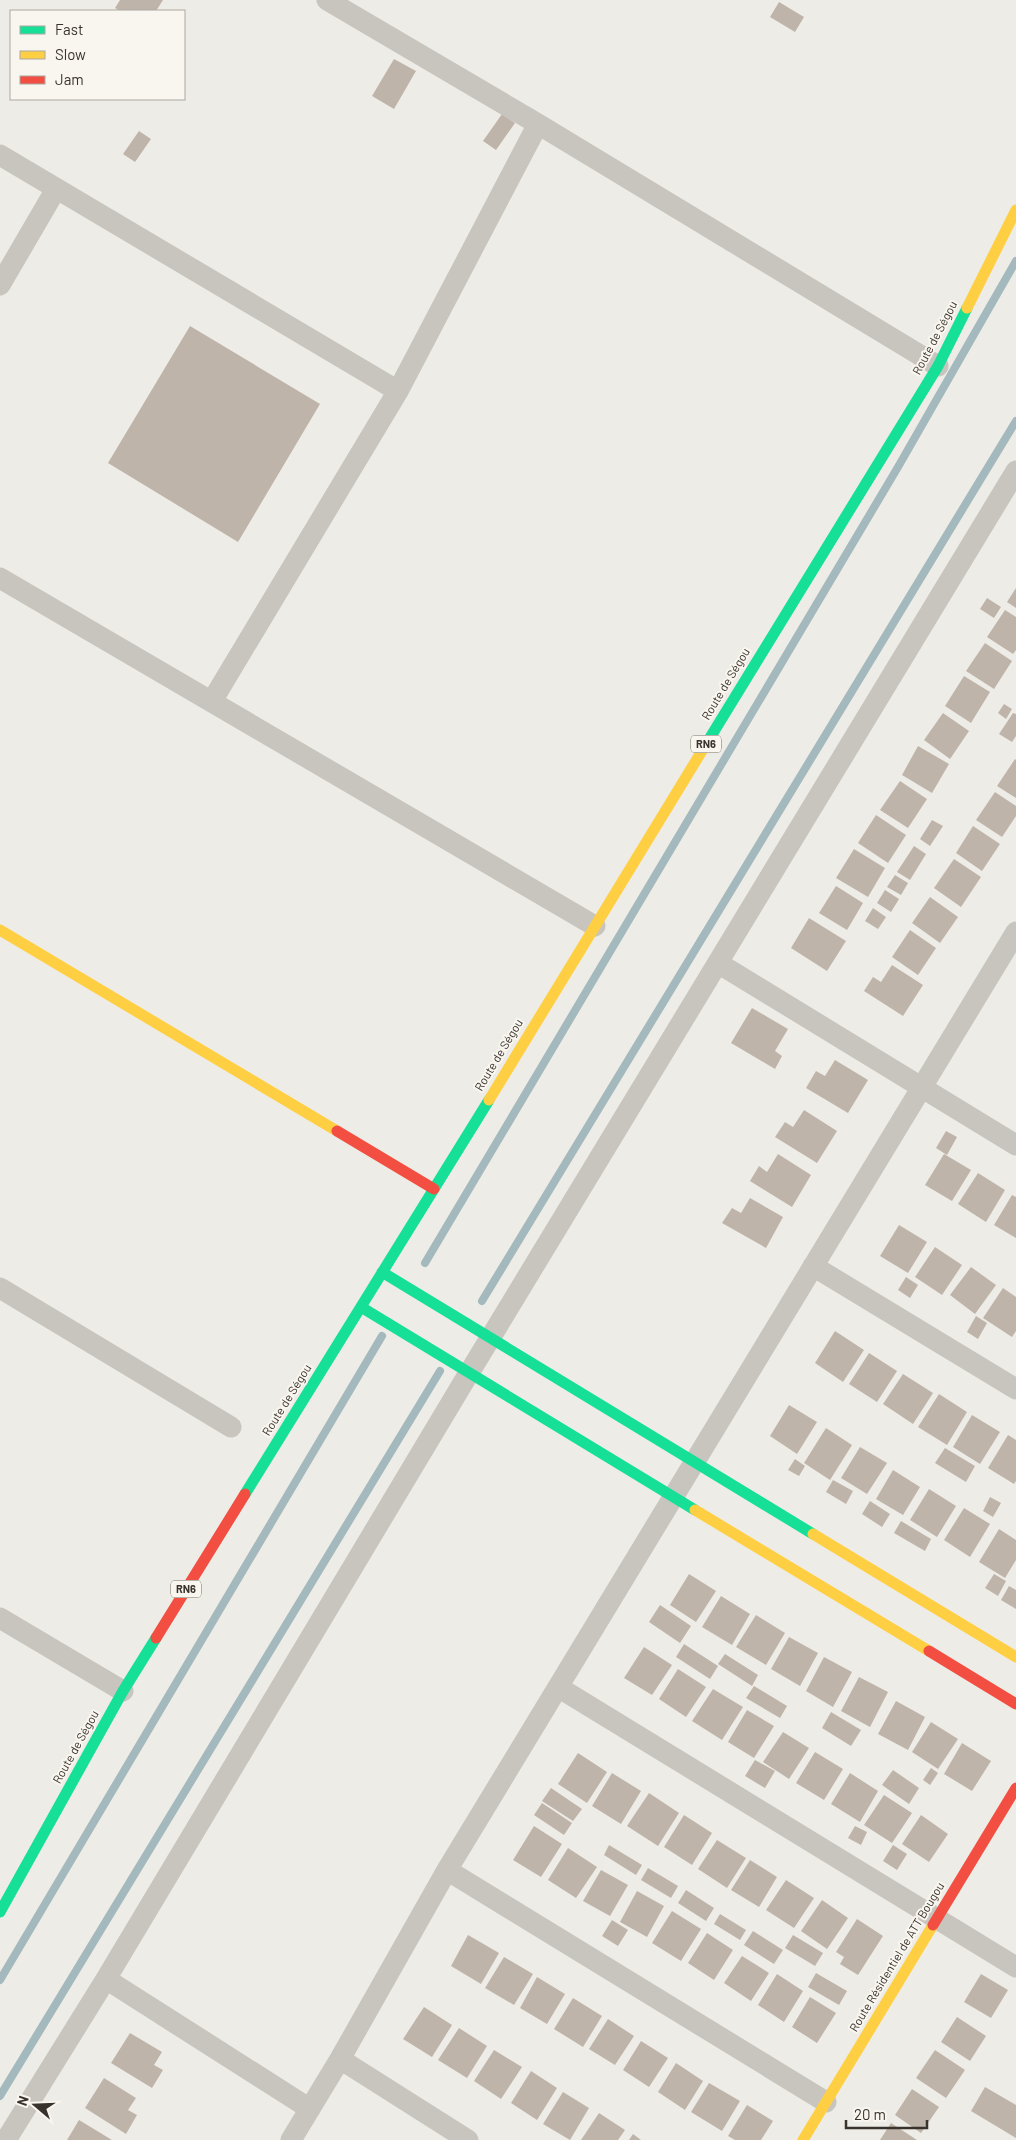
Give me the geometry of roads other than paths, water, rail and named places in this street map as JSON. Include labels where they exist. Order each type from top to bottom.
[{"type":"main road","name":"Route de Ségou","points":[[0,1912],[6,1890],[123,1691],[434,1189],[938,366],[1016,210]]},
{"type":"main road","points":[[0,930],[434,1189]]},
{"type":"main road","points":[[382,1272],[1016,1656]]},
{"type":"main road","points":[[361,1307],[1016,1704]]},
{"type":"main road","name":"Route Résidentiel de ATT Bougou","points":[[803,2140],[1016,1788]]},
{"type":"street","points":[[327,0],[538,124],[938,366]]},
{"type":"street","points":[[212,701],[398,391],[538,124]]},
{"type":"street","points":[[0,155],[398,391]]},
{"type":"street","points":[[0,285],[56,189]]},
{"type":"street","points":[[6,2140],[106,1979],[490,1338],[1016,471]]},
{"type":"street","points":[[0,578],[595,926]]},
{"type":"street","points":[[291,2140],[340,2059],[447,1870],[1016,932]]},
{"type":"street","points":[[718,963],[1016,1144]]},
{"type":"street","points":[[814,1266],[1016,1389]]},
{"type":"street","points":[[0,1288],[231,1427]]},
{"type":"street","points":[[0,1618],[123,1691]]},
{"type":"street","points":[[558,1687],[1016,1967]]},
{"type":"street","points":[[447,1870],[826,2102]]},
{"type":"street","points":[[106,1979],[310,2109]]},
{"type":"street","points":[[340,2059],[468,2140]]},
{"type":"waterway","points":[[425,1263],[898,467],[1016,261]]},
{"type":"waterway","points":[[482,1301],[1016,421]]},
{"type":"waterway","points":[[0,1980],[382,1336]]},
{"type":"waterway","points":[[0,2096],[440,1371]]}]
